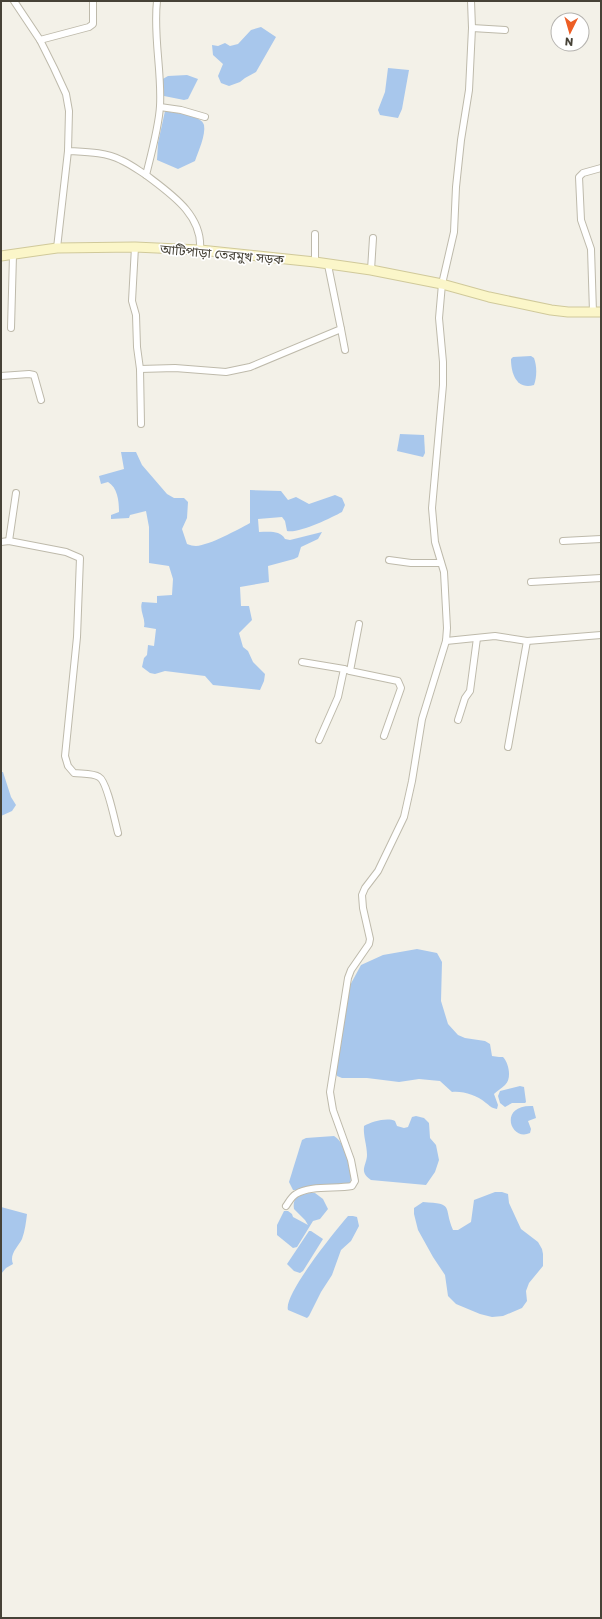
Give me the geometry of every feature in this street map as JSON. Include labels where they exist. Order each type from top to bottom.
[{"type":"main road","name":"আটিপাড়া তেরমুখ সড়ক","points":[[1,256],[57,248],[135,247],[200,250],[316,262],[328,265],[371,270],[442,284],[489,297],[551,310],[568,312],[597,312]]},
{"type":"street","points":[[14,1],[40,40],[66,94],[69,110],[68,151],[57,248]]},
{"type":"street","points":[[40,40],[89,27],[93,24],[93,1]]},
{"type":"street","points":[[146,175],[160,107],[160,70],[155,15],[157,1]]},
{"type":"street","points":[[286,1206],[292,1197],[297,1193],[352,1186],[355,1181],[330,1092],[348,978],[351,970],[369,944],[370,939],[363,908],[362,896],[365,888],[378,871],[404,817],[412,782],[422,719],[446,641],[447,628],[445,584],[435,542],[432,508],[443,385],[443,362],[439,318],[442,284],[454,232],[460,148],[469,90],[472,28],[471,1]]},
{"type":"street","points":[[472,28],[505,30]]},
{"type":"street","points":[[160,107],[181,110],[205,117]]},
{"type":"street","points":[[68,151],[94,152],[122,160],[146,175],[176,199],[196,224],[201,244],[200,250]]},
{"type":"street","points":[[597,312],[591,250],[581,220],[579,177],[583,173],[601,168]]},
{"type":"street","points":[[315,234],[316,262]]},
{"type":"street","points":[[371,270],[373,238]]},
{"type":"street","points":[[135,247],[132,301],[136,315],[140,369],[141,424]]},
{"type":"street","points":[[11,328],[13,255]]},
{"type":"street","points":[[328,265],[345,350]]},
{"type":"street","points":[[140,369],[176,368],[226,372],[250,367],[341,329]]},
{"type":"street","points":[[1,376],[34,375],[41,400]]},
{"type":"street","points":[[10,541],[16,493]]},
{"type":"street","points":[[563,540],[601,539]]},
{"type":"street","points":[[1,542],[10,541],[66,552],[80,558],[76,650],[65,756],[68,766],[74,773],[98,776],[102,778],[108,792],[118,833]]},
{"type":"street","points":[[389,560],[411,563],[441,563]]},
{"type":"street","points":[[531,582],[601,578]]},
{"type":"street","points":[[319,740],[338,697],[359,624]]},
{"type":"street","points":[[446,641],[494,636],[527,641],[601,635]]},
{"type":"street","points":[[458,720],[465,698],[470,691],[477,638]]},
{"type":"street","points":[[508,747],[527,641]]},
{"type":"street","points":[[302,662],[398,681],[401,688],[384,736]]},
{"type":"water","points":[[261,27],[276,37],[256,72],[240,82],[229,86],[221,83],[218,76],[223,64],[213,55],[212,45],[218,46],[225,43],[230,46],[238,44],[251,30]]},
{"type":"water","points":[[388,68],[409,70],[402,109],[398,118],[380,115],[378,110],[385,92]]},
{"type":"water","points":[[187,75],[198,79],[188,99],[184,100],[164,96],[161,80],[168,76]]},
{"type":"water","points":[[165,111],[193,117],[198,119],[204,125],[203,138],[195,161],[178,169],[157,160],[158,143]]},
{"type":"water","points":[[531,356],[534,358],[536,364],[536,375],[534,385],[528,386],[519,383],[516,379],[512,370],[511,359],[513,357]]},
{"type":"water","points":[[400,434],[424,435],[425,453],[423,457],[397,451]]},
{"type":"water","points":[[121,452],[136,452],[142,465],[167,494],[174,498],[184,498],[188,502],[187,518],[182,529],[187,544],[193,546],[202,545],[216,540],[250,523],[250,490],[281,491],[288,500],[296,497],[309,504],[335,495],[342,498],[345,505],[342,512],[299,530],[287,531],[285,521],[282,517],[258,519],[259,532],[277,533],[285,539],[290,540],[322,532],[318,539],[301,547],[298,557],[268,566],[269,582],[240,587],[241,606],[249,606],[252,620],[239,633],[243,647],[248,651],[253,662],[265,674],[260,690],[213,685],[205,676],[165,671],[155,674],[150,673],[142,667],[144,658],[147,655],[148,645],[154,646],[156,629],[144,627],[141,608],[142,602],[157,603],[157,596],[172,595],[173,579],[169,566],[149,563],[149,527],[146,511],[130,515],[129,518],[111,519],[111,515],[119,512],[116,491],[108,482],[101,484],[99,476],[124,469]]},
{"type":"water","points":[[1,772],[3,772],[11,797],[16,805],[12,811],[1,816]]},
{"type":"water","points":[[417,949],[437,953],[442,962],[441,1001],[448,1024],[458,1035],[465,1038],[485,1041],[490,1044],[492,1056],[503,1057],[507,1063],[509,1075],[507,1082],[494,1094],[498,1105],[497,1109],[470,1094],[452,1092],[440,1081],[419,1079],[399,1082],[367,1078],[342,1078],[337,1076],[335,1071],[348,989],[361,965],[383,955]]},
{"type":"water","points":[[520,1086],[524,1087],[525,1103],[512,1103],[505,1107],[500,1103],[498,1096],[500,1091]]},
{"type":"water","points":[[533,1106],[536,1118],[528,1121],[531,1129],[530,1133],[523,1134],[517,1132],[513,1128],[511,1116],[515,1111],[522,1107]]},
{"type":"water","points":[[416,1116],[424,1118],[429,1123],[430,1138],[436,1145],[439,1160],[435,1172],[426,1185],[371,1180],[367,1177],[364,1171],[367,1155],[364,1126],[384,1120],[392,1120],[395,1121],[397,1126],[404,1128],[408,1127],[412,1117]]},
{"type":"water","points":[[334,1136],[342,1144],[348,1157],[351,1171],[350,1183],[293,1190],[289,1182],[302,1140],[306,1138]]},
{"type":"water","points":[[495,1192],[508,1194],[509,1203],[521,1229],[538,1242],[542,1249],[543,1266],[529,1283],[526,1291],[527,1301],[522,1308],[503,1316],[492,1317],[480,1314],[456,1304],[448,1296],[445,1275],[418,1230],[414,1208],[423,1202],[444,1205],[448,1211],[453,1230],[458,1230],[471,1222],[474,1200]]},
{"type":"water","points":[[315,1193],[323,1199],[328,1209],[320,1219],[313,1221],[297,1247],[293,1248],[277,1235],[277,1225],[284,1211],[288,1211],[293,1217],[308,1225],[294,1209],[294,1204],[299,1195]]},
{"type":"water","points":[[1,1207],[27,1214],[22,1239],[12,1257],[13,1264],[6,1268],[1,1274]]},
{"type":"water","points":[[348,1216],[357,1217],[359,1226],[351,1241],[341,1250],[332,1275],[321,1292],[309,1316],[307,1318],[288,1310],[289,1302],[302,1277],[322,1248]]},
{"type":"water","points":[[309,1231],[323,1239],[303,1271],[300,1273],[294,1271],[287,1264]]}]
